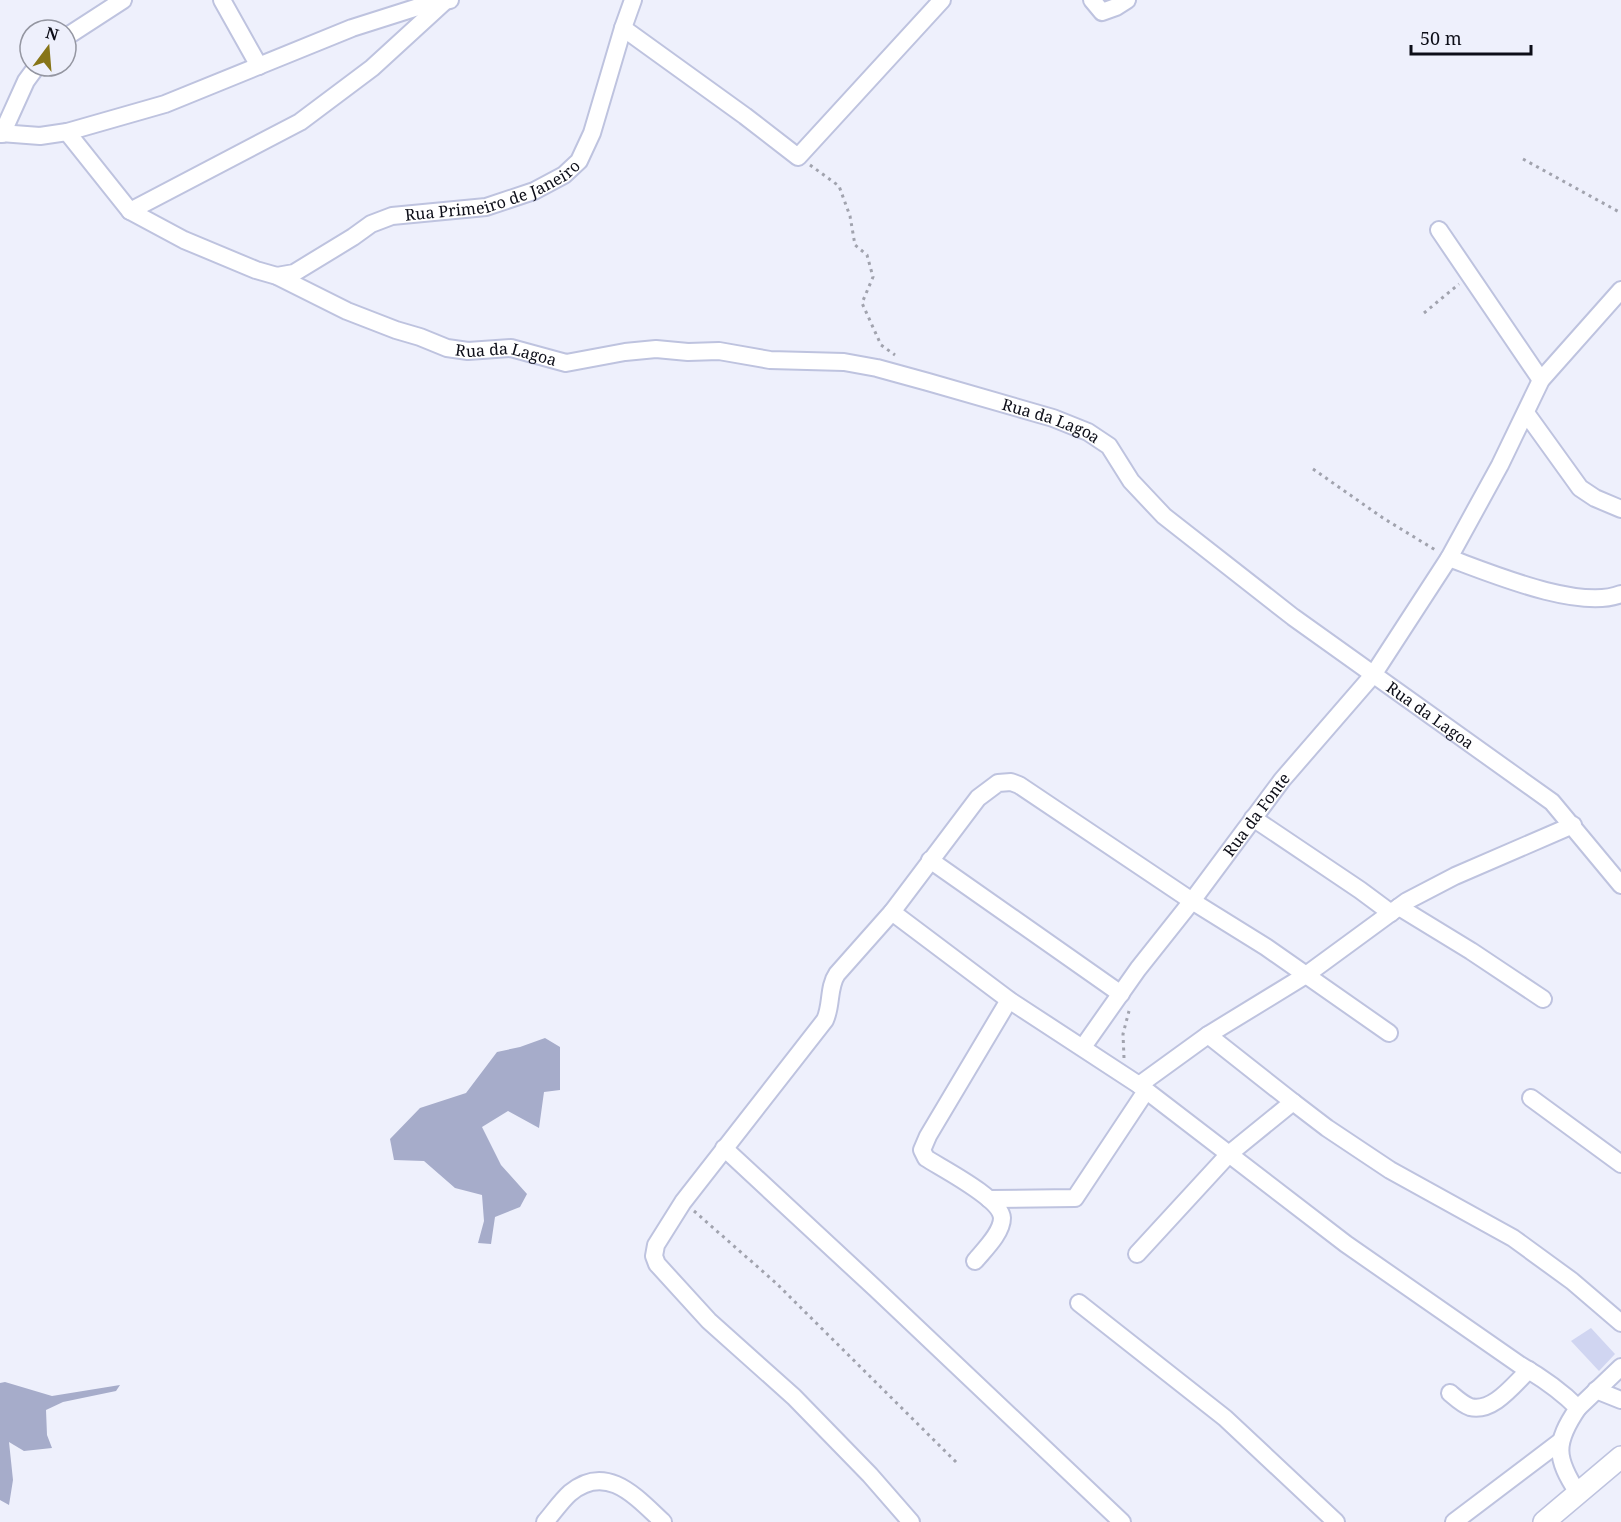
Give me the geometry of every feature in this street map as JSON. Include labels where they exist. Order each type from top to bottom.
[{"type":"main road","points":[[1544,1522],[1621,1457]]},
{"type":"street","points":[[78,29],[123,0]]},
{"type":"street","points":[[222,0],[259,66]]},
{"type":"street","name":"Rua Primeiro de Janeiro","points":[[277,276],[294,273],[371,224],[392,216],[486,207],[534,191],[564,176],[579,161],[592,133],[633,0]]},
{"type":"street","points":[[623,28],[798,157],[942,0]]},
{"type":"street","points":[[1092,0],[1102,12],[1126,0]]},
{"type":"street","points":[[28,78],[1,134],[40,136],[67,132],[165,104],[352,28],[415,8],[447,1]]},
{"type":"street","points":[[67,132],[130,211],[300,122],[372,68],[447,1]]},
{"type":"street","name":"Rua da Lagoa","points":[[130,211],[184,240],[256,270],[277,276],[347,311],[454,350],[511,348],[566,363],[625,352],[656,349],[688,352],[719,351],[770,360],[844,362],[877,368],[1053,418],[1101,439],[1117,455],[1131,481],[1164,516],[1293,617],[1552,802],[1621,885]]},
{"type":"street","points":[[1439,230],[1541,380]]},
{"type":"street","name":"Rua da Fonte","points":[[1083,1047],[1126,999],[1192,901],[1253,818],[1310,745],[1373,675],[1449,558],[1526,413],[1541,380],[1621,290]]},
{"type":"street","points":[[1526,413],[1580,488],[1605,504],[1621,509]]},
{"type":"street","points":[[1449,558],[1567,596],[1599,600],[1621,594]]},
{"type":"street","points":[[911,1522],[870,1475],[794,1397],[709,1321],[657,1264],[654,1256],[656,1245],[683,1202],[825,1020],[829,1011],[832,984],[837,974],[892,912],[978,798],[998,783],[1019,784],[1192,901],[1266,946],[1389,1033]]},
{"type":"street","points":[[1253,818],[1360,890],[1471,951],[1543,999]]},
{"type":"street","points":[[989,1199],[1075,1198],[1136,1084],[1208,1035],[1306,975],[1395,910],[1455,876],[1573,825]]},
{"type":"street","points":[[930,860],[1126,999]]},
{"type":"street","points":[[892,912],[1009,1000],[1136,1084],[1346,1244],[1545,1381],[1578,1408]]},
{"type":"street","points":[[975,1261],[988,1245],[1001,1222],[1000,1211],[989,1199],[926,1158],[922,1150],[928,1136],[1009,1000]]},
{"type":"street","points":[[1208,1035],[1327,1128],[1390,1170],[1513,1238],[1565,1275],[1621,1323]]},
{"type":"street","points":[[1531,1098],[1621,1164]]},
{"type":"street","points":[[1137,1254],[1228,1154],[1293,1102]]},
{"type":"street","points":[[724,1148],[876,1288],[1122,1522]]},
{"type":"street","points":[[1079,1303],[1225,1418],[1336,1522]]},
{"type":"street","points":[[1578,1493],[1563,1468],[1559,1450],[1561,1441],[1578,1408],[1621,1367]]},
{"type":"street","points":[[1450,1393],[1466,1405],[1483,1407],[1491,1404],[1529,1370]]},
{"type":"street","points":[[1596,1390],[1621,1400]]},
{"type":"street","points":[[1461,1520],[1561,1441]]},
{"type":"street","points":[[545,1522],[571,1493],[582,1486],[603,1482],[620,1485],[663,1522]]},
{"type":"path","points":[[798,157],[839,186],[850,216],[855,245],[867,255],[873,277],[862,303],[880,345],[897,356]]},
{"type":"path","points":[[1523,159],[1621,213]]},
{"type":"path","points":[[1424,313],[1470,275]]},
{"type":"path","points":[[1313,469],[1383,518],[1449,558]]},
{"type":"path","points":[[1126,999],[1123,1034],[1136,1084]]},
{"type":"path","points":[[683,1202],[776,1283],[958,1464]]},
{"type":"water","points":[[545,1038],[560,1047],[560,1090],[544,1092],[539,1128],[508,1111],[482,1127],[501,1165],[527,1194],[520,1207],[495,1217],[491,1244],[478,1243],[484,1221],[482,1195],[455,1188],[424,1161],[394,1160],[390,1139],[420,1108],[466,1093],[497,1052]]},
{"type":"water","points":[[5,1382],[52,1396],[120,1385],[116,1391],[63,1402],[46,1410],[47,1435],[52,1448],[24,1451],[9,1442],[13,1480],[9,1505],[0,1500],[0,1383]]},
{"type":"building","points":[[1591,1328],[1615,1354],[1599,1371],[1571,1341]]}]
